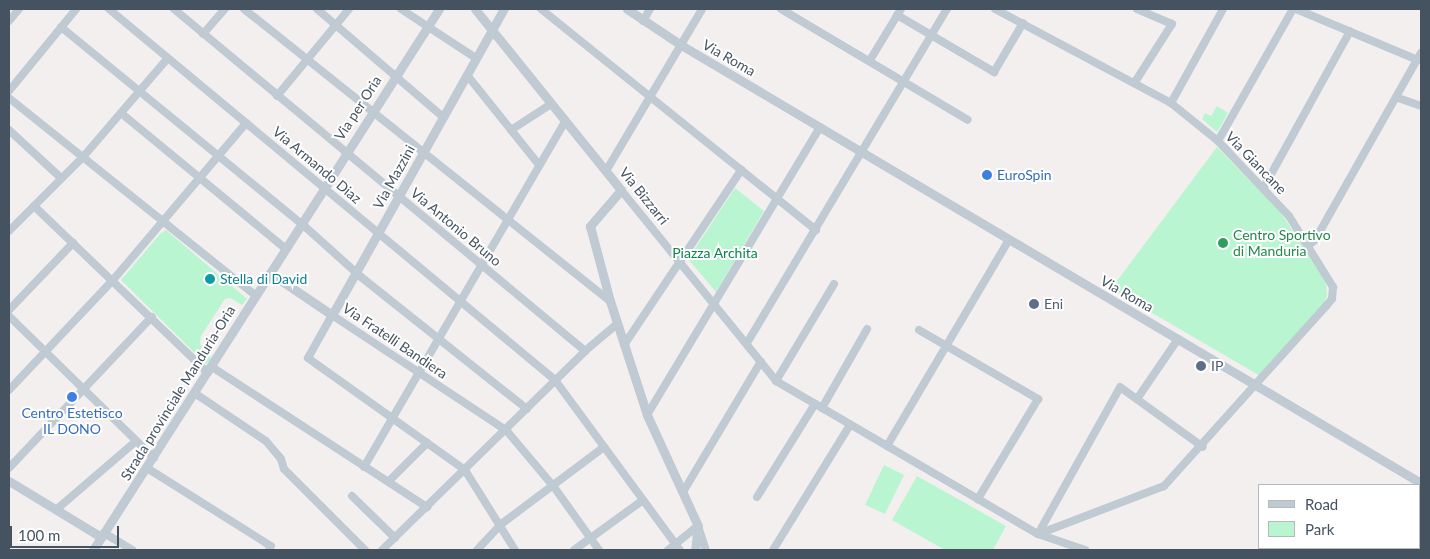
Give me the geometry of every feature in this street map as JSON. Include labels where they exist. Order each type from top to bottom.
[{"type":"street","points":[[9,21],[19,9]]},
{"type":"street","points":[[9,91],[12,80],[61,28],[76,9]]},
{"type":"street","name":"Via Armando Diaz","points":[[109,9],[555,380],[677,547]]},
{"type":"street","name":"Via Antonio Bruno","points":[[174,9],[584,351]]},
{"type":"street","points":[[203,34],[225,9]]},
{"type":"street","points":[[244,9],[508,222],[610,301]]},
{"type":"street","points":[[317,9],[444,117]]},
{"type":"street","points":[[277,96],[349,9]]},
{"type":"street","points":[[401,9],[476,58]]},
{"type":"street","name":"Via per Oria","points":[[302,224],[371,111],[440,9]]},
{"type":"street","name":"Via Bizzarri","points":[[475,9],[747,342],[776,381],[1038,534],[1085,550]]},
{"type":"street","name":"Via Mazzini","points":[[393,418],[308,358],[504,9]]},
{"type":"street","points":[[541,9],[816,230]]},
{"type":"street","name":"Via Roma","points":[[627,9],[681,45],[1421,483]]},
{"type":"street","points":[[643,21],[650,9]]},
{"type":"street","points":[[606,171],[702,9]]},
{"type":"street","points":[[781,9],[870,60],[968,120]]},
{"type":"street","points":[[747,342],[863,152],[947,9]]},
{"type":"street","name":"Via Giancane","points":[[995,9],[1135,82],[1171,103],[1218,141],[1264,187],[1309,245],[1328,274],[1333,288],[1332,298],[1258,385],[1203,447],[1164,486],[1038,534]]},
{"type":"street","points":[[1135,82],[1172,24],[1137,9]]},
{"type":"street","points":[[1171,103],[1223,9]]},
{"type":"street","points":[[1218,141],[1295,9],[1420,56],[1398,98],[1315,240],[1309,245]]},
{"type":"street","points":[[870,60],[899,12],[994,72],[1023,23]]},
{"type":"street","points":[[61,28],[302,224],[356,273],[527,409]]},
{"type":"street","points":[[1264,187],[1350,31]]},
{"type":"street","points":[[9,231],[60,177],[83,157],[168,58]]},
{"type":"street","points":[[467,75],[540,166]]},
{"type":"street","points":[[9,98],[256,296]]},
{"type":"street","points":[[1398,98],[1421,106]]},
{"type":"street","points":[[511,130],[551,104]]},
{"type":"street","points":[[121,113],[285,248]]},
{"type":"street","points":[[364,467],[484,266],[565,121]]},
{"type":"street","points":[[9,390],[164,223],[246,123]]},
{"type":"street","points":[[647,415],[820,127]]},
{"type":"street","points":[[9,130],[60,177]]},
{"type":"street","points":[[624,345],[741,170]]},
{"type":"street","points":[[621,190],[590,226],[610,301],[647,415],[698,526],[706,550]]},
{"type":"street","points":[[34,206],[210,370],[427,506]]},
{"type":"street","name":"Strada provinciale Manduria-Oria","points":[[93,550],[196,394],[285,248],[302,224]]},
{"type":"street","points":[[887,446],[1009,240]]},
{"type":"street","points":[[9,310],[73,243]]},
{"type":"street","name":"Via Fratelli Bandiera","points":[[270,273],[506,430],[554,487],[599,550]]},
{"type":"street","points":[[776,381],[834,284]]},
{"type":"street","points":[[9,316],[154,458]]},
{"type":"street","points":[[9,468],[152,317]]},
{"type":"street","points":[[382,550],[506,430],[584,351],[617,324]]},
{"type":"street","points":[[757,497],[867,329]]},
{"type":"street","points":[[919,330],[1038,399],[978,499]]},
{"type":"street","points":[[1137,399],[1178,339]]},
{"type":"street","points":[[683,492],[761,361]]},
{"type":"street","points":[[1038,534],[1120,387],[1203,447]]},
{"type":"street","points":[[196,394],[266,441],[281,459],[284,469],[365,550]]},
{"type":"street","points":[[393,418],[465,470],[515,550]]},
{"type":"street","points":[[773,550],[850,425]]},
{"type":"street","points":[[57,509],[136,441]]},
{"type":"street","points":[[389,481],[426,443]]},
{"type":"street","points":[[477,550],[500,526],[554,487],[604,447]]},
{"type":"street","points":[[148,468],[270,548]]},
{"type":"street","points":[[9,480],[132,550]]},
{"type":"street","points":[[352,496],[395,538]]},
{"type":"street","points":[[574,550],[643,500]]},
{"type":"street","points":[[668,550],[677,547],[698,526]]},
{"type":"street","points":[[695,550],[698,526]]},
{"type":"green space","points":[[1217,106],[1228,113],[1217,132],[1202,119],[1205,113],[1211,116]]},
{"type":"green space","name":"Centro Sportivo di Manduria","points":[[1217,147],[1281,213],[1326,281],[1327,296],[1322,308],[1262,377],[1111,289]]},
{"type":"green space","name":"Piazza Archita","points":[[735,188],[764,211],[716,292],[688,259]]},
{"type":"green space","points":[[166,230],[247,299],[242,305],[230,298],[225,299],[201,336],[200,344],[212,359],[206,364],[121,280],[160,234]]},
{"type":"green space","points":[[884,465],[904,475],[885,514],[865,505]]},
{"type":"green space","points":[[917,476],[1006,526],[993,550],[945,550],[892,520]]},
{"type":"place","name":"EuroSpin","points":[[987,175]]},
{"type":"place","name":"Centro Sportivo di Manduria","points":[[1223,243]]},
{"type":"place","name":"Stella di David","points":[[210,279]]},
{"type":"place","name":"Eni","points":[[1034,304]]},
{"type":"place","name":"IP","points":[[1201,366]]},
{"type":"place","name":"Centro Estetisco IL DONO","points":[[72,397]]}]
